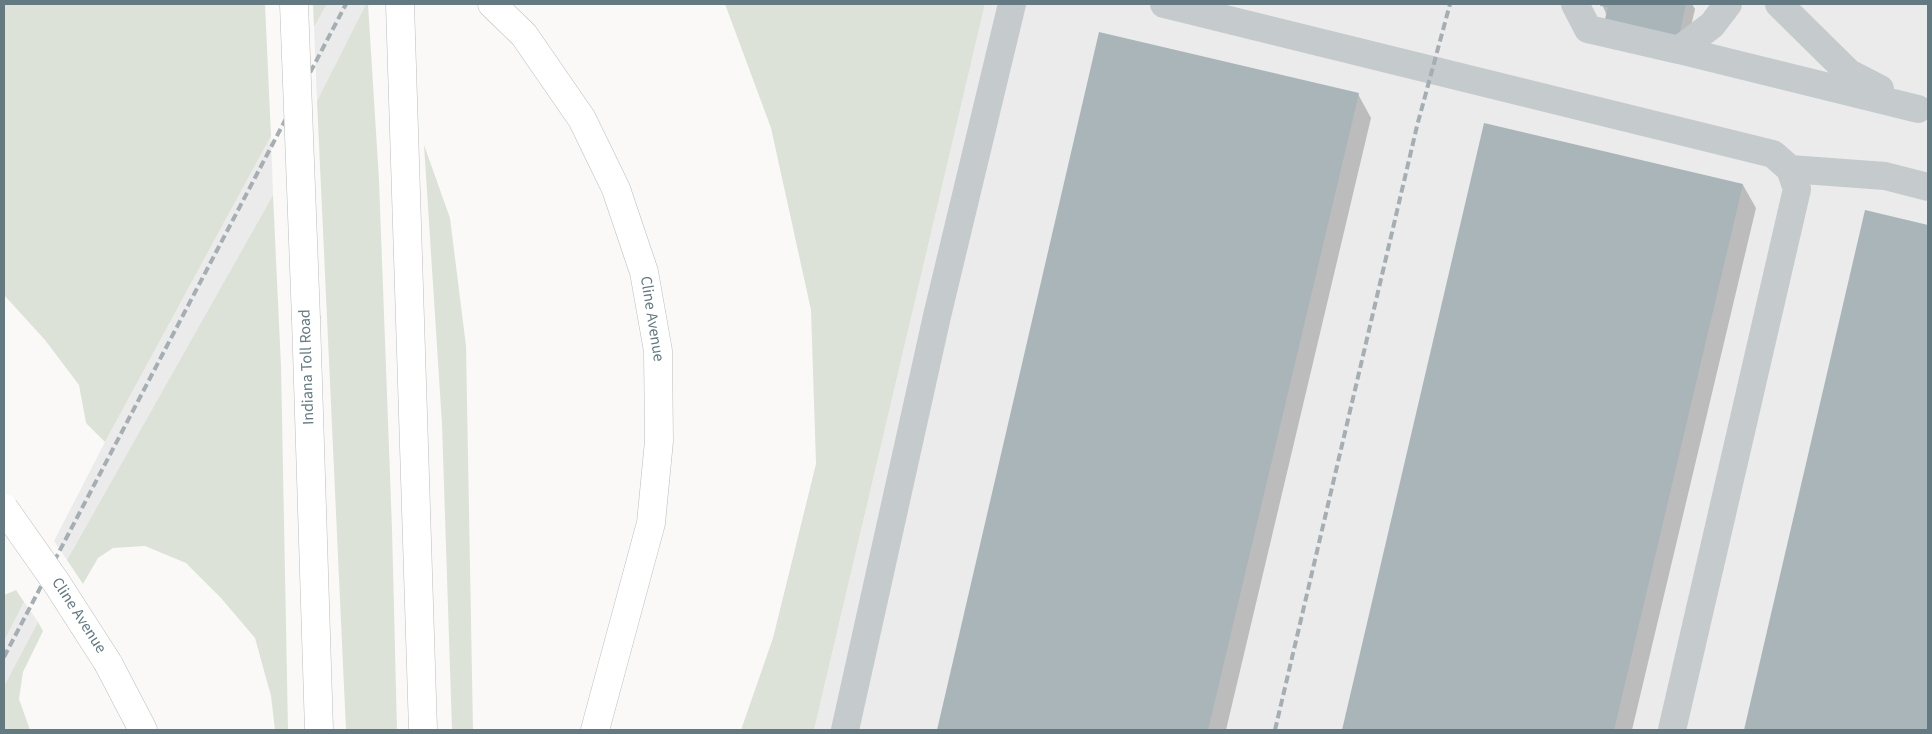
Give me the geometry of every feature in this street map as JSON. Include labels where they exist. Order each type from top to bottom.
[{"type":"highway","name":"Indiana Toll Road","points":[[294,4],[319,730]]},
{"type":"highway","points":[[400,4],[423,730]]},
{"type":"highway","name":"Cline Avenue","points":[[492,4],[524,35],[582,119],[616,189],[644,272],[658,351],[659,440],[651,523],[594,730]]},
{"type":"highway","name":"Cline Avenue","points":[[4,508],[56,582],[108,663],[143,730]]},
{"type":"street","points":[[845,730],[937,316],[1012,4]]},
{"type":"street","points":[[1164,4],[1773,154],[1790,168],[1798,189],[1672,730]]},
{"type":"street","points":[[1575,4],[1588,29],[1923,110]]},
{"type":"street","points":[[1678,50],[1712,26],[1728,4]]},
{"type":"street","points":[[1779,4],[1849,73],[1923,110]]},
{"type":"street","points":[[1790,168],[1884,176],[1928,187]]},
{"type":"shaded area","points":[[4,4],[265,4],[271,136],[105,442],[86,423],[79,385],[45,340],[4,295]]},
{"type":"shaded area","points":[[313,4],[327,4],[314,27]]},
{"type":"shaded area","points":[[327,4],[366,4],[317,101],[314,27]]},
{"type":"shaded area","points":[[366,4],[368,4],[379,180],[392,529],[397,730],[346,730],[317,101]]},
{"type":"shaded area","points":[[725,4],[985,4],[814,730],[741,730],[773,638],[816,464],[811,310],[771,128]]},
{"type":"shaded area","points":[[985,4],[1928,4],[1928,730],[814,730]]},
{"type":"shaded area","points":[[271,136],[273,195],[67,560],[54,541],[105,442]]},
{"type":"shaded area","points":[[424,145],[450,218],[466,346],[473,730],[452,730],[442,424]]},
{"type":"shaded area","points":[[273,195],[281,366],[288,730],[275,730],[271,696],[255,638],[221,598],[186,563],[145,546],[113,548],[98,558],[83,584],[67,560]]},
{"type":"shaded area","points":[[16,590],[24,602],[4,641],[4,595]]},
{"type":"shaded area","points":[[24,602],[38,622],[4,686],[4,641]]},
{"type":"shaded area","points":[[38,622],[43,631],[23,672],[19,699],[30,730],[4,730],[4,686]]},
{"type":"building","points":[[1601,4],[1686,4],[1679,36],[1605,19],[1608,7],[1600,6]]},
{"type":"building","points":[[1099,32],[1359,93],[1208,730],[937,730]]},
{"type":"building","points":[[1484,123],[1743,184],[1614,730],[1342,730]]},
{"type":"building","points":[[1865,210],[1928,225],[1928,730],[1744,730]]},
{"type":"railway","points":[[4,657],[346,4]]},
{"type":"railway","points":[[1275,730],[1417,126],[1450,4]]}]
